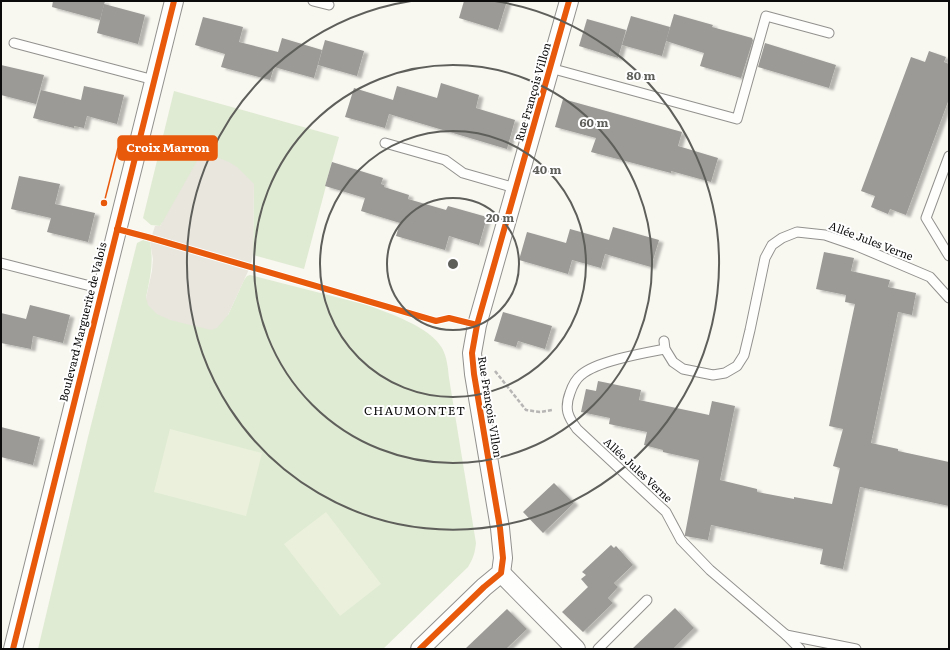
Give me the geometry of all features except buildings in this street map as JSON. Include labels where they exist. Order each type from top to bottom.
[{"type":"street","name":"Boulevard Marguerite de Valois","points":[[13,649],[174,1]]},
{"type":"street","name":"Rue François Villon","points":[[501,573],[503,558],[500,528],[474,374],[472,353],[477,325],[569,1]]},
{"type":"street","points":[[420,649],[484,587],[501,573],[576,649]]},
{"type":"lane","points":[[313,1],[329,5]]},
{"type":"lane","points":[[550,68],[737,119],[766,16],[829,33]]},
{"type":"lane","points":[[14,43],[154,80]]},
{"type":"lane","points":[[385,143],[445,160],[463,173],[515,188]]},
{"type":"lane","points":[[949,156],[926,218],[949,256]]},
{"type":"lane","name":"Allée Jules Verne","points":[[856,649],[786,635],[710,570],[681,540],[666,512],[577,430],[569,419],[566,407],[568,399],[572,387],[580,375],[594,367],[664,345],[674,362],[683,369],[713,375],[725,373],[737,366],[744,355],[765,258],[772,246],[782,238],[797,232],[825,235],[857,246],[930,277],[949,298]]},
{"type":"lane","points":[[1,263],[102,289]]},
{"type":"lane","points":[[598,649],[647,600]]},
{"type":"lane","points":[[786,635],[800,649]]},
{"type":"path","points":[[492,368],[526,410],[540,412],[566,407]]},
{"type":"green space","points":[[174,91],[339,137],[304,269],[253,255],[254,184],[162,223],[160,226],[151,225],[143,218]]},
{"type":"green space","points":[[143,240],[150,242],[152,257],[146,298],[228,315],[244,280],[250,275],[367,305],[386,312],[419,327],[436,340],[442,348],[448,366],[476,543],[475,550],[468,567],[383,649],[38,649],[88,437],[137,243]]},
{"type":"green space","points":[[170,429],[262,453],[246,516],[154,492]]},
{"type":"green space","points":[[326,512],[381,584],[340,616],[284,544]]},
{"type":"shaded area","points":[[211,155],[237,167],[254,184],[253,255],[250,267],[228,315],[217,328],[211,330],[170,320],[157,314],[148,305],[146,298],[153,259],[150,242],[155,226],[160,226],[162,223],[197,161],[200,158]]},
{"type":"cycle path","points":[[13,649],[174,1]]},
{"type":"cycle path","points":[[420,649],[484,587],[501,573],[503,558],[500,528],[474,374],[472,353],[477,325],[569,1]]},
{"type":"cycle path","points":[[117,229],[436,321],[449,318],[477,325]]},
{"type":"place","name":"Croix Marron","points":[[104,203]]},
{"type":"district","name":"CHAUMONTET","points":[[415,411]]}]
